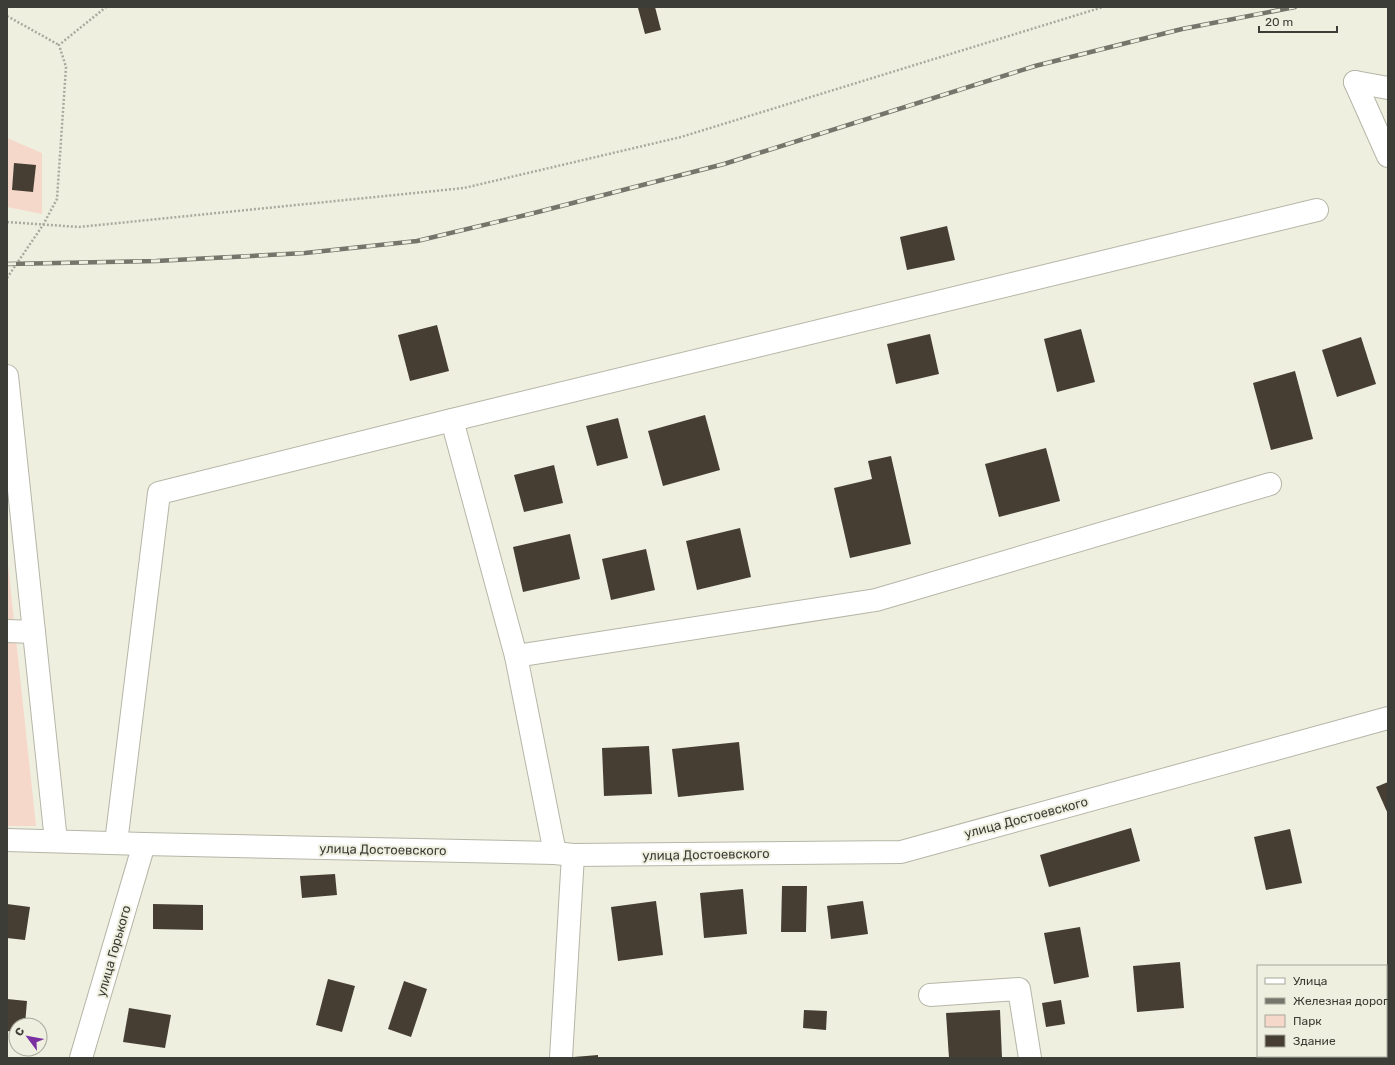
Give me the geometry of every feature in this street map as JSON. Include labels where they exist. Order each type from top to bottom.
[{"type":"street","points":[[1388,88],[1355,82],[1388,156]]},
{"type":"street","points":[[116,843],[158,493],[1317,210]]},
{"type":"street","points":[[7,376],[56,841]]},
{"type":"street","points":[[452,420],[516,656],[564,854],[561,1058]]},
{"type":"street","points":[[516,656],[876,600],[1270,484]]},
{"type":"street","points":[[7,631],[34,632]]},
{"type":"street","name":"улица Достоевского","points":[[7,840],[564,854],[901,852],[1388,718]]},
{"type":"street","name":"улица Горького","points":[[81,1058],[144,844]]},
{"type":"street","points":[[930,995],[1019,989],[1030,1058]]},
{"type":"path","points":[[59,45],[106,7]]},
{"type":"path","points":[[7,222],[79,227],[464,188],[681,137],[1103,7]]},
{"type":"path","points":[[7,16],[59,45],[66,67],[57,199],[43,225],[7,278]]},
{"type":"green space","points":[[7,138],[42,153],[42,214],[7,207]]},
{"type":"green space","points":[[7,555],[36,826],[7,826]]},
{"type":"building","points":[[655,7],[661,30],[645,34],[638,8]]},
{"type":"building","points":[[14,163],[36,165],[33,192],[12,190]]},
{"type":"building","points":[[947,226],[955,260],[907,270],[900,237]]},
{"type":"building","points":[[437,325],[449,371],[410,381],[398,335]]},
{"type":"building","points":[[1081,329],[1095,382],[1057,392],[1044,339]]},
{"type":"building","points":[[930,334],[939,374],[896,384],[887,344]]},
{"type":"building","points":[[1361,337],[1376,384],[1337,397],[1322,350]]},
{"type":"building","points":[[1295,371],[1313,439],[1271,450],[1253,383]]},
{"type":"building","points":[[705,415],[720,470],[663,486],[648,431]]},
{"type":"building","points":[[618,418],[628,458],[597,466],[586,426]]},
{"type":"building","points":[[1046,448],[1060,501],[999,517],[985,464]]},
{"type":"building","points":[[891,456],[911,544],[850,558],[834,488],[872,479],[868,461]]},
{"type":"building","points":[[554,465],[563,503],[524,512],[514,475]]},
{"type":"building","points":[[740,528],[751,577],[697,590],[686,541]]},
{"type":"building","points":[[570,534],[580,579],[523,592],[513,547]]},
{"type":"building","points":[[646,549],[655,590],[611,600],[602,559]]},
{"type":"building","points":[[739,742],[744,790],[678,797],[672,749]]},
{"type":"building","points":[[649,746],[652,794],[604,796],[602,748]]},
{"type":"building","points":[[1388,782],[1388,814],[1376,787]]},
{"type":"building","points":[[1131,828],[1140,861],[1049,887],[1040,855]]},
{"type":"building","points":[[1290,829],[1302,883],[1266,890],[1254,837]]},
{"type":"building","points":[[335,874],[337,895],[302,898],[300,876]]},
{"type":"building","points":[[782,886],[807,886],[806,932],[781,932]]},
{"type":"building","points":[[743,889],[747,934],[704,938],[700,893]]},
{"type":"building","points":[[656,901],[663,955],[618,961],[611,907]]},
{"type":"building","points":[[863,901],[868,934],[831,939],[827,906]]},
{"type":"building","points":[[7,904],[30,907],[25,940],[7,938]]},
{"type":"building","points":[[153,904],[203,905],[203,930],[153,929]]},
{"type":"building","points":[[1080,927],[1089,977],[1054,984],[1044,933]]},
{"type":"building","points":[[1180,962],[1184,1008],[1137,1012],[1133,966]]},
{"type":"building","points":[[328,979],[355,986],[342,1032],[316,1025]]},
{"type":"building","points":[[404,981],[427,989],[411,1037],[388,1029]]},
{"type":"building","points":[[7,999],[27,1001],[26,1017],[8,1017],[7,1031]]},
{"type":"building","points":[[1061,1000],[1065,1024],[1046,1027],[1042,1003]]},
{"type":"building","points":[[129,1008],[171,1015],[165,1048],[123,1042]]},
{"type":"building","points":[[804,1010],[827,1011],[826,1030],[803,1028]]},
{"type":"building","points":[[1000,1010],[1002,1058],[949,1058],[946,1013]]},
{"type":"building","points":[[598,1055],[598,1058],[574,1058],[574,1057]]},
{"type":"railway","points":[[7,264],[156,261],[305,253],[417,241],[530,214],[724,164],[1035,66],[1182,29],[1295,7]]}]
